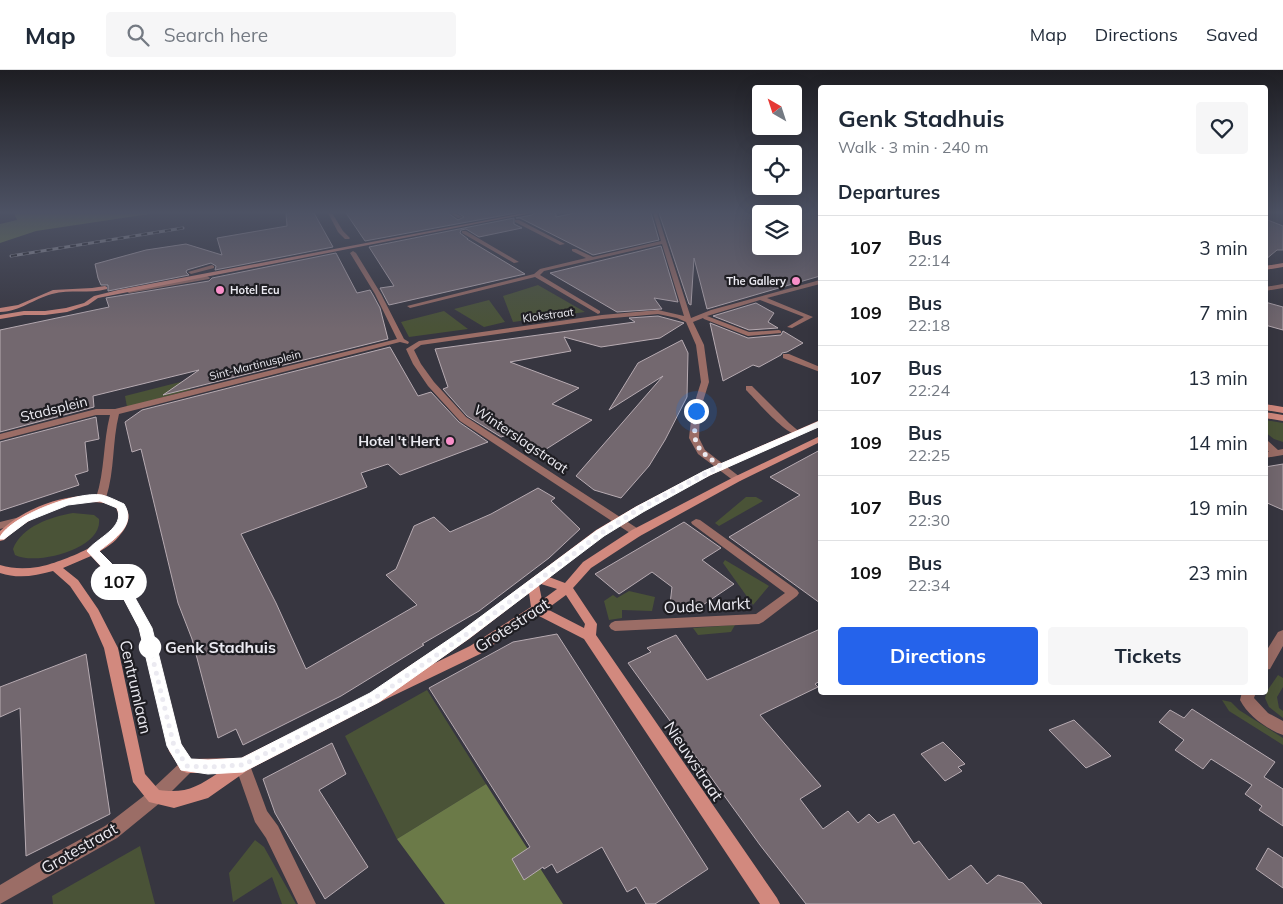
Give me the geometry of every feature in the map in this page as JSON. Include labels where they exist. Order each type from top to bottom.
[{"type":"main road","points":[[0,310],[23,309],[45,313],[67,310],[86,304],[94,294],[191,272],[207,271],[308,252]]},
{"type":"main road","points":[[0,317],[23,309],[34,298],[56,292],[74,289],[94,294],[118,292],[327,252]]},
{"type":"main road","points":[[1268,268],[1283,265]]},
{"type":"main road","points":[[1268,408],[1283,410]]},
{"type":"main road","points":[[1268,416],[1283,418]]},
{"type":"main road","name":"Grotestraat","points":[[375,698],[464,636],[600,534],[619,522],[720,466],[818,424]]},
{"type":"main road","name":"Grotestraat","points":[[155,797],[174,800],[202,793],[243,765],[375,698],[476,650],[538,610],[567,588],[587,565],[636,533],[737,479],[818,440]]},
{"type":"main road","points":[[0,536],[25,518],[66,502],[101,498],[121,506],[124,513],[123,520],[112,537],[92,551],[55,567],[26,572],[0,569]]},
{"type":"main road","name":"Centrumlaan","points":[[92,551],[107,566],[125,590],[145,628],[174,746],[187,766]]},
{"type":"main road","name":"Centrumlaan","points":[[55,567],[74,583],[94,612],[111,648],[138,777],[155,797]]},
{"type":"main road","points":[[538,610],[537,582],[567,588]]},
{"type":"main road","name":"Nieuwstraat","points":[[567,588],[591,624],[589,636]]},
{"type":"main road","name":"Nieuwstraat","points":[[538,610],[589,636],[771,904]]},
{"type":"main road","name":"Grotestraat","points":[[187,766],[243,765]]},
{"type":"street","points":[[499,252],[516,262]]},
{"type":"street","points":[[578,252],[591,258]]},
{"type":"street","points":[[410,306],[536,275],[542,270],[618,252]]},
{"type":"street","points":[[666,252],[700,345],[705,382],[696,411],[694,438],[701,452],[737,479]]},
{"type":"street","points":[[353,253],[387,310],[401,340],[411,347]]},
{"type":"street","points":[[191,272],[212,267]]},
{"type":"street","points":[[536,275],[598,312]]},
{"type":"street","points":[[118,292],[155,288],[207,278]]},
{"type":"street","points":[[689,318],[763,300],[818,283]]},
{"type":"street","points":[[1268,288],[1283,286]]},
{"type":"street","points":[[763,300],[810,317],[790,327]]},
{"type":"street","name":"Klokstraat","points":[[411,347],[419,343],[602,317],[658,312],[689,318]]},
{"type":"street","points":[[706,318],[748,334],[779,332]]},
{"type":"street","name":"Sint-Martinusplein","points":[[115,412],[401,340]]},
{"type":"street","name":"Winterslagstraat","points":[[411,347],[417,364],[431,384],[463,419],[636,533]]},
{"type":"street","points":[[786,356],[818,369]]},
{"type":"street","points":[[749,388],[786,425],[797,432]]},
{"type":"street","name":"Stadsplein","points":[[0,437],[96,412],[115,412]]},
{"type":"street","points":[[101,498],[107,475],[110,427],[115,412]]},
{"type":"street","points":[[1268,445],[1280,452]]},
{"type":"street","points":[[0,526],[25,518]]},
{"type":"street","name":"Oude Markt","points":[[615,626],[759,619],[793,593],[696,522]]},
{"type":"street","points":[[1268,660],[1283,634]]},
{"type":"street","points":[[1248,695],[1247,700],[1263,717],[1283,729]]},
{"type":"street","points":[[243,765],[261,816],[272,832],[308,904]]},
{"type":"street","name":"Grotestraat","points":[[0,895],[43,868],[111,832],[155,797],[187,766]]},
{"type":"green space","points":[[538,285],[585,312],[513,322],[503,296]]},
{"type":"green space","points":[[489,300],[505,322],[484,327],[454,309]]},
{"type":"green space","points":[[444,311],[468,329],[409,337],[401,322]]},
{"type":"green space","points":[[192,379],[190,390],[127,407],[125,396]]},
{"type":"green space","points":[[1268,420],[1283,423],[1283,442],[1268,434]]},
{"type":"green space","points":[[746,497],[756,497],[763,501],[719,526],[715,523]]},
{"type":"green space","points":[[73,513],[94,515],[99,519],[97,530],[91,539],[80,546],[52,556],[25,558],[15,555],[13,549],[23,534],[47,520]]},
{"type":"green space","points":[[725,560],[769,586],[753,605],[723,563]]},
{"type":"green space","points":[[629,591],[655,597],[652,611],[622,610],[622,618],[609,620],[604,601],[613,595],[617,598]]},
{"type":"green space","points":[[735,625],[731,632],[698,635],[693,628]]},
{"type":"green space","points":[[1278,675],[1283,678],[1283,687],[1277,697],[1279,708],[1283,711],[1283,718],[1269,707],[1265,698],[1266,695],[1268,695],[1268,690]]},
{"type":"green space","points":[[427,690],[486,784],[397,839],[345,736]]},
{"type":"green space","points":[[1222,700],[1231,702],[1239,710],[1283,738],[1283,745],[1229,711]]},
{"type":"green space","points":[[486,784],[563,904],[445,904],[397,839]]},
{"type":"green space","points":[[255,840],[264,847],[296,904],[282,904],[272,877],[233,902],[229,873]]},
{"type":"green space","points":[[140,846],[155,904],[53,904],[52,896]]},
{"type":"building","points":[[139,252],[212,252],[222,255],[221,252],[308,252],[215,270],[216,266],[211,263],[187,270],[186,272],[189,275],[108,291],[108,285],[101,285],[95,264]]},
{"type":"building","points":[[372,252],[488,252],[525,274],[389,305],[380,288],[394,286]]},
{"type":"building","points":[[587,252],[607,252],[593,255]]},
{"type":"building","points":[[637,252],[663,252],[678,302],[654,298],[662,309],[617,312],[550,273]]},
{"type":"building","points":[[672,252],[752,252],[752,255],[802,255],[802,252],[818,252],[818,277],[707,309],[694,258],[691,305],[689,304]]},
{"type":"building","points":[[1268,252],[1275,252],[1268,258]]},
{"type":"building","points":[[336,253],[357,293],[370,290],[380,308],[388,339],[163,395],[199,370],[93,396],[94,407],[0,432],[0,330],[109,307],[106,298],[209,281],[212,278]]},
{"type":"building","points":[[756,303],[774,313],[768,322],[778,328],[749,330],[713,316]]},
{"type":"building","points":[[1268,303],[1283,307],[1283,330],[1268,326]]},
{"type":"building","points":[[658,316],[684,323],[660,338],[601,347],[564,337],[571,351],[510,362],[579,388],[552,404],[592,420],[540,453],[510,434],[501,437],[467,416],[443,389],[448,387],[435,349],[635,322],[629,318]]},
{"type":"building","points":[[710,323],[748,338],[781,335],[783,331],[803,343],[759,367],[753,365],[723,381]]},
{"type":"building","points":[[682,340],[688,353],[687,397],[665,440],[649,466],[621,498],[594,490],[576,476],[663,376],[609,410],[638,363]]},
{"type":"building","points":[[390,347],[418,396],[431,392],[459,422],[488,442],[400,475],[388,464],[361,473],[367,487],[241,534],[276,603],[306,669],[417,605],[386,575],[396,569],[414,526],[434,517],[450,532],[491,514],[538,488],[555,498],[551,501],[580,529],[549,558],[479,611],[422,644],[424,645],[341,696],[243,745],[236,729],[218,738],[192,639],[178,603],[141,449],[132,452],[125,422],[142,410]]},
{"type":"building","points":[[96,417],[99,439],[85,442],[88,471],[75,475],[79,485],[0,511],[0,442]]},
{"type":"building","points":[[818,451],[818,602],[729,537],[800,495],[770,477]]},
{"type":"building","points":[[1283,464],[1283,510],[1268,503],[1268,466]]},
{"type":"building","points":[[684,522],[721,548],[702,560],[734,584],[691,613],[680,612],[670,604],[672,587],[652,572],[619,594],[595,574]]},
{"type":"building","points":[[818,630],[818,682],[815,684],[818,687],[760,715],[821,786],[800,799],[823,829],[848,811],[858,823],[869,814],[878,823],[894,814],[914,844],[919,841],[949,880],[971,865],[987,884],[998,875],[1023,883],[1042,904],[806,904],[760,845],[628,663],[651,652],[647,648],[676,635],[707,680]]},
{"type":"building","points":[[557,634],[708,869],[655,904],[646,904],[636,887],[627,892],[602,847],[557,873],[552,864],[544,869],[543,867],[524,880],[512,859],[530,847],[429,688],[513,642]]},
{"type":"building","points":[[86,654],[110,814],[26,856],[20,708],[0,717],[0,687]]},
{"type":"building","points":[[1192,709],[1275,762],[1264,777],[1283,789],[1283,826],[1259,810],[1262,806],[1245,794],[1252,785],[1211,759],[1203,769],[1175,750],[1184,740],[1159,722],[1170,710],[1184,718]]},
{"type":"building","points":[[1074,720],[1111,756],[1086,768],[1049,730]]},
{"type":"building","points":[[943,742],[965,764],[958,767],[962,771],[945,781],[921,754]]},
{"type":"building","points":[[332,743],[346,774],[319,790],[368,867],[325,899],[275,813],[263,779]]},
{"type":"building","points":[[1268,848],[1283,858],[1283,888],[1256,869]]},
{"type":"railway","points":[[11,256],[36,252]]},
{"type":"bus line","name":"107","points":[[0,537],[25,518],[66,502],[101,498],[121,506],[124,513],[118,530],[112,537],[92,551],[107,566],[125,590],[145,628],[174,746],[187,766],[243,765],[375,698],[464,636],[600,534],[639,509],[707,473],[818,424]]},
{"type":"place","name":"The Gallery","points":[[796,281]]},
{"type":"place","name":"Hotel Ecu","points":[[220,290]]},
{"type":"place","name":"Hotel 't Hert","points":[[450,441]]},
{"type":"place","name":"Genk Stadhuis","points":[[150,647]]},
{"type":"route","points":[[150,647],[174,746],[187,766],[243,765],[375,698],[464,636],[600,534],[639,509],[720,466],[701,452],[694,438],[696,411]]}]
